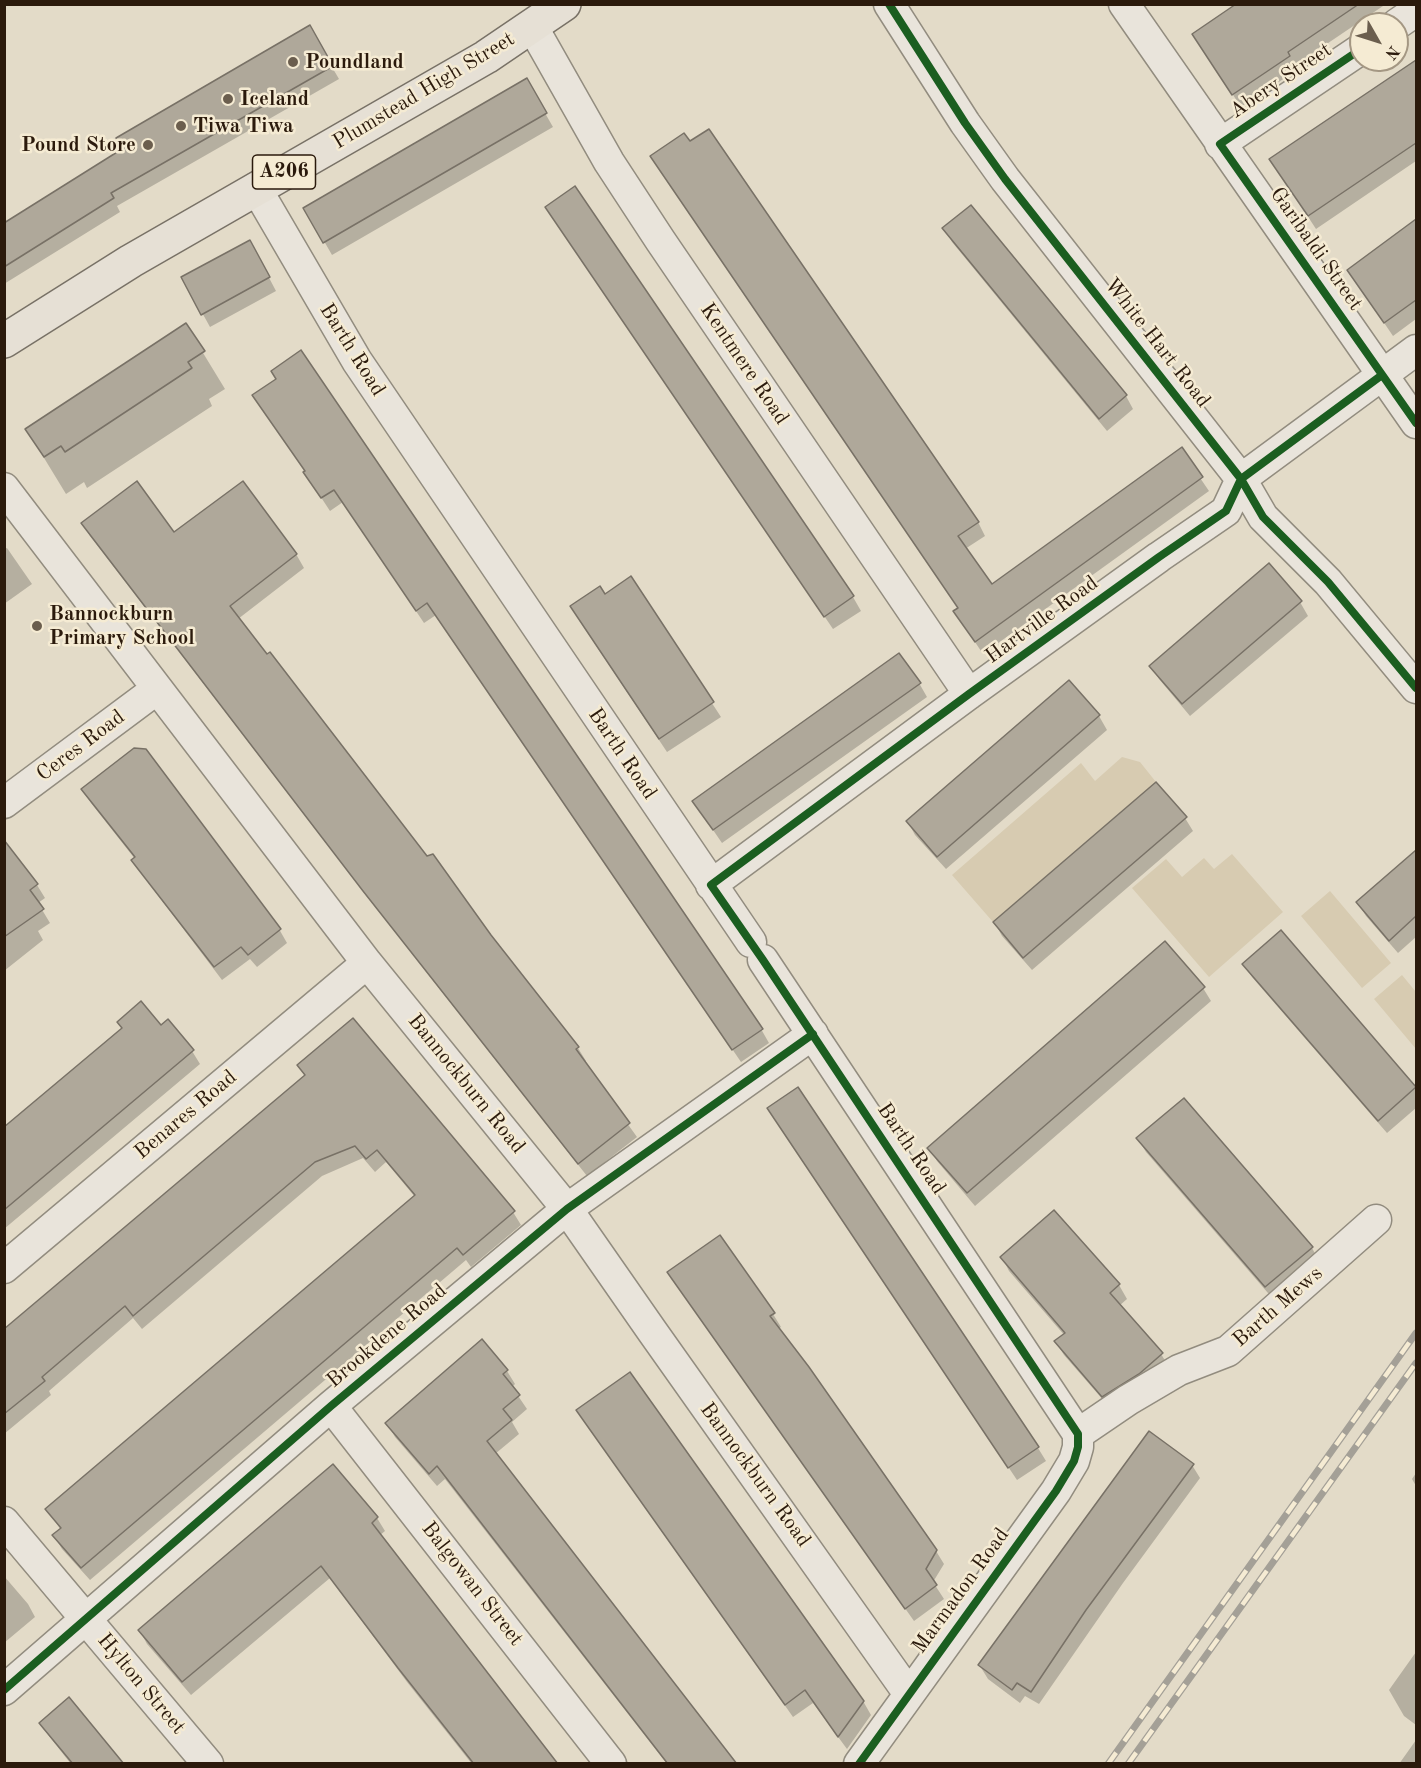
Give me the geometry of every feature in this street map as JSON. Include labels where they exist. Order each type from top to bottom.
[{"type":"main road","name":"Plumstead High Street","points":[[4,341],[131,261],[477,62],[564,4]]},
{"type":"street","name":"White Hart Road","points":[[889,4],[965,123],[1005,179],[1241,479],[1263,517],[1328,582],[1416,688]]},
{"type":"street","name":"Garibaldi Street","points":[[1124,4],[1416,423]]},
{"type":"street","name":"Kentmere Road","points":[[532,26],[609,162],[660,240],[969,694]]},
{"type":"street","name":"Abery Street","points":[[1220,144],[1349,57]]},
{"type":"street","name":"Barth Road","points":[[256,188],[357,361],[813,1034],[1078,1434]]},
{"type":"street","name":"Hartville Road","points":[[711,885],[969,694],[1226,511],[1241,479],[1416,350]]},
{"type":"street","name":"Bannockburn Road","points":[[4,488],[367,963],[567,1209],[909,1694]]},
{"type":"street","name":"Ceres Road","points":[[4,803],[157,689]]},
{"type":"street","name":"Benares Road","points":[[4,1268],[367,963]]},
{"type":"street","name":"Brookdene Road","points":[[4,1690],[331,1406],[567,1209],[813,1034]]},
{"type":"street","name":"Barth Mews","points":[[1078,1434],[1128,1400],[1179,1370],[1228,1351],[1376,1220]]},
{"type":"street","name":"Balgowan Street","points":[[331,1406],[611,1764]]},
{"type":"street","name":"Marmadon Road","points":[[859,1764],[1056,1491],[1074,1461],[1078,1447],[1078,1434]]},
{"type":"street","name":"Hylton Street","points":[[4,1522],[208,1764]]},
{"type":"shaded area","points":[[1122,757],[1140,762],[1156,782],[993,922],[952,875],[1081,763],[1095,781]]},
{"type":"shaded area","points":[[1232,854],[1283,912],[1209,977],[1132,888],[1166,859],[1182,877],[1204,858],[1214,869]]},
{"type":"shaded area","points":[[1330,891],[1391,963],[1362,988],[1301,916]]},
{"type":"shaded area","points":[[1402,975],[1416,992],[1416,1049],[1374,999]]},
{"type":"building","points":[[1236,4],[1359,4],[1288,52],[1290,56],[1232,95],[1192,34]]},
{"type":"building","points":[[310,25],[333,66],[111,193],[114,198],[4,267],[4,223],[122,149],[116,138]]},
{"type":"building","points":[[1416,60],[1416,143],[1308,216],[1269,159],[1398,72],[1409,72],[1409,65]]},
{"type":"building","points":[[527,78],[547,113],[323,243],[303,208]]},
{"type":"building","points":[[709,129],[979,522],[958,536],[992,584],[1182,447],[1203,477],[975,642],[953,611],[958,608],[650,156],[684,133],[690,141]]},
{"type":"building","points":[[575,186],[854,596],[824,617],[545,207]]},
{"type":"building","points":[[971,205],[1127,395],[1099,419],[942,228]]},
{"type":"building","points":[[1416,219],[1416,300],[1384,323],[1347,270]]},
{"type":"building","points":[[250,240],[270,277],[201,315],[181,277]]},
{"type":"building","points":[[186,323],[205,351],[188,362],[192,368],[65,452],[61,446],[44,457],[25,429]]},
{"type":"building","points":[[301,350],[763,1029],[732,1050],[427,603],[416,611],[334,490],[321,498],[252,395],[276,379],[271,371]]},
{"type":"building","points":[[137,481],[174,532],[243,481],[297,554],[230,606],[267,654],[270,652],[427,856],[433,854],[491,935],[579,1047],[576,1049],[630,1123],[578,1164],[363,891],[81,523]]},
{"type":"building","points":[[1269,563],[1302,601],[1182,704],[1149,666]]},
{"type":"building","points":[[631,576],[714,702],[659,739],[570,606],[600,586],[605,594]]},
{"type":"building","points":[[899,653],[921,683],[713,830],[692,801]]},
{"type":"building","points":[[1069,680],[1100,715],[937,857],[906,821]]},
{"type":"building","points":[[134,748],[146,749],[281,929],[248,955],[241,947],[214,967],[131,860],[135,857],[81,789]]},
{"type":"building","points":[[1156,782],[1187,817],[1023,958],[993,922]]},
{"type":"building","points":[[4,840],[38,884],[30,890],[44,909],[4,937]]},
{"type":"building","points":[[1416,850],[1416,916],[1389,941],[1356,902]]},
{"type":"building","points":[[1281,930],[1416,1087],[1378,1121],[1242,964]]},
{"type":"building","points":[[1165,941],[1205,987],[967,1193],[927,1148]]},
{"type":"building","points":[[141,1001],[161,1025],[168,1019],[194,1050],[4,1210],[4,1127],[122,1028],[117,1022]]},
{"type":"building","points":[[353,1018],[515,1211],[463,1255],[457,1248],[81,1568],[52,1535],[61,1528],[45,1509],[415,1195],[377,1150],[366,1159],[355,1146],[315,1162],[133,1316],[125,1306],[42,1377],[45,1381],[4,1414],[4,1329],[305,1075],[297,1065]]},
{"type":"building","points":[[798,1087],[1039,1447],[1008,1468],[767,1108]]},
{"type":"building","points":[[1184,1098],[1313,1247],[1265,1287],[1136,1138]]},
{"type":"building","points":[[1054,1210],[1120,1284],[1110,1293],[1163,1353],[1139,1374],[1102,1397],[1054,1341],[1065,1333],[1000,1257]]},
{"type":"building","points":[[720,1235],[775,1313],[770,1316],[809,1367],[937,1550],[926,1569],[937,1585],[905,1609],[667,1272]]},
{"type":"building","points":[[482,1339],[508,1370],[503,1374],[520,1395],[503,1409],[512,1420],[487,1441],[737,1764],[668,1764],[437,1466],[429,1474],[385,1423]]},
{"type":"building","points":[[630,1372],[864,1701],[838,1737],[805,1690],[785,1705],[576,1410]]},
{"type":"building","points":[[1149,1431],[1194,1464],[1086,1610],[1031,1692],[1017,1683],[1012,1690],[978,1665]]},
{"type":"building","points":[[333,1464],[378,1517],[372,1523],[558,1764],[474,1764],[321,1566],[182,1682],[138,1630]]},
{"type":"building","points":[[69,1697],[124,1764],[73,1764],[39,1723]]},
{"type":"railway","points":[[1108,1764],[1416,1333]]},
{"type":"railway","points":[[1128,1764],[1416,1363]]},
{"type":"cycle path","points":[[889,4],[965,123],[1005,179],[1241,479],[1263,517],[1328,582],[1416,688]]},
{"type":"cycle path","points":[[1349,57],[1220,144],[1416,423]]},
{"type":"cycle path","points":[[859,1764],[1056,1491],[1074,1461],[1078,1447],[1078,1434],[711,885],[969,694],[1226,511],[1241,479],[1382,375]]},
{"type":"cycle path","points":[[4,1690],[331,1406],[567,1209],[813,1034]]},
{"type":"place","name":"Poundland","points":[[293,62]]},
{"type":"place","name":"Iceland","points":[[228,99]]},
{"type":"place","name":"Tiwa Tiwa","points":[[181,126]]},
{"type":"place","name":"Pound Store","points":[[148,145]]},
{"type":"place","name":"Bannockburn Primary School","points":[[37,626]]}]
